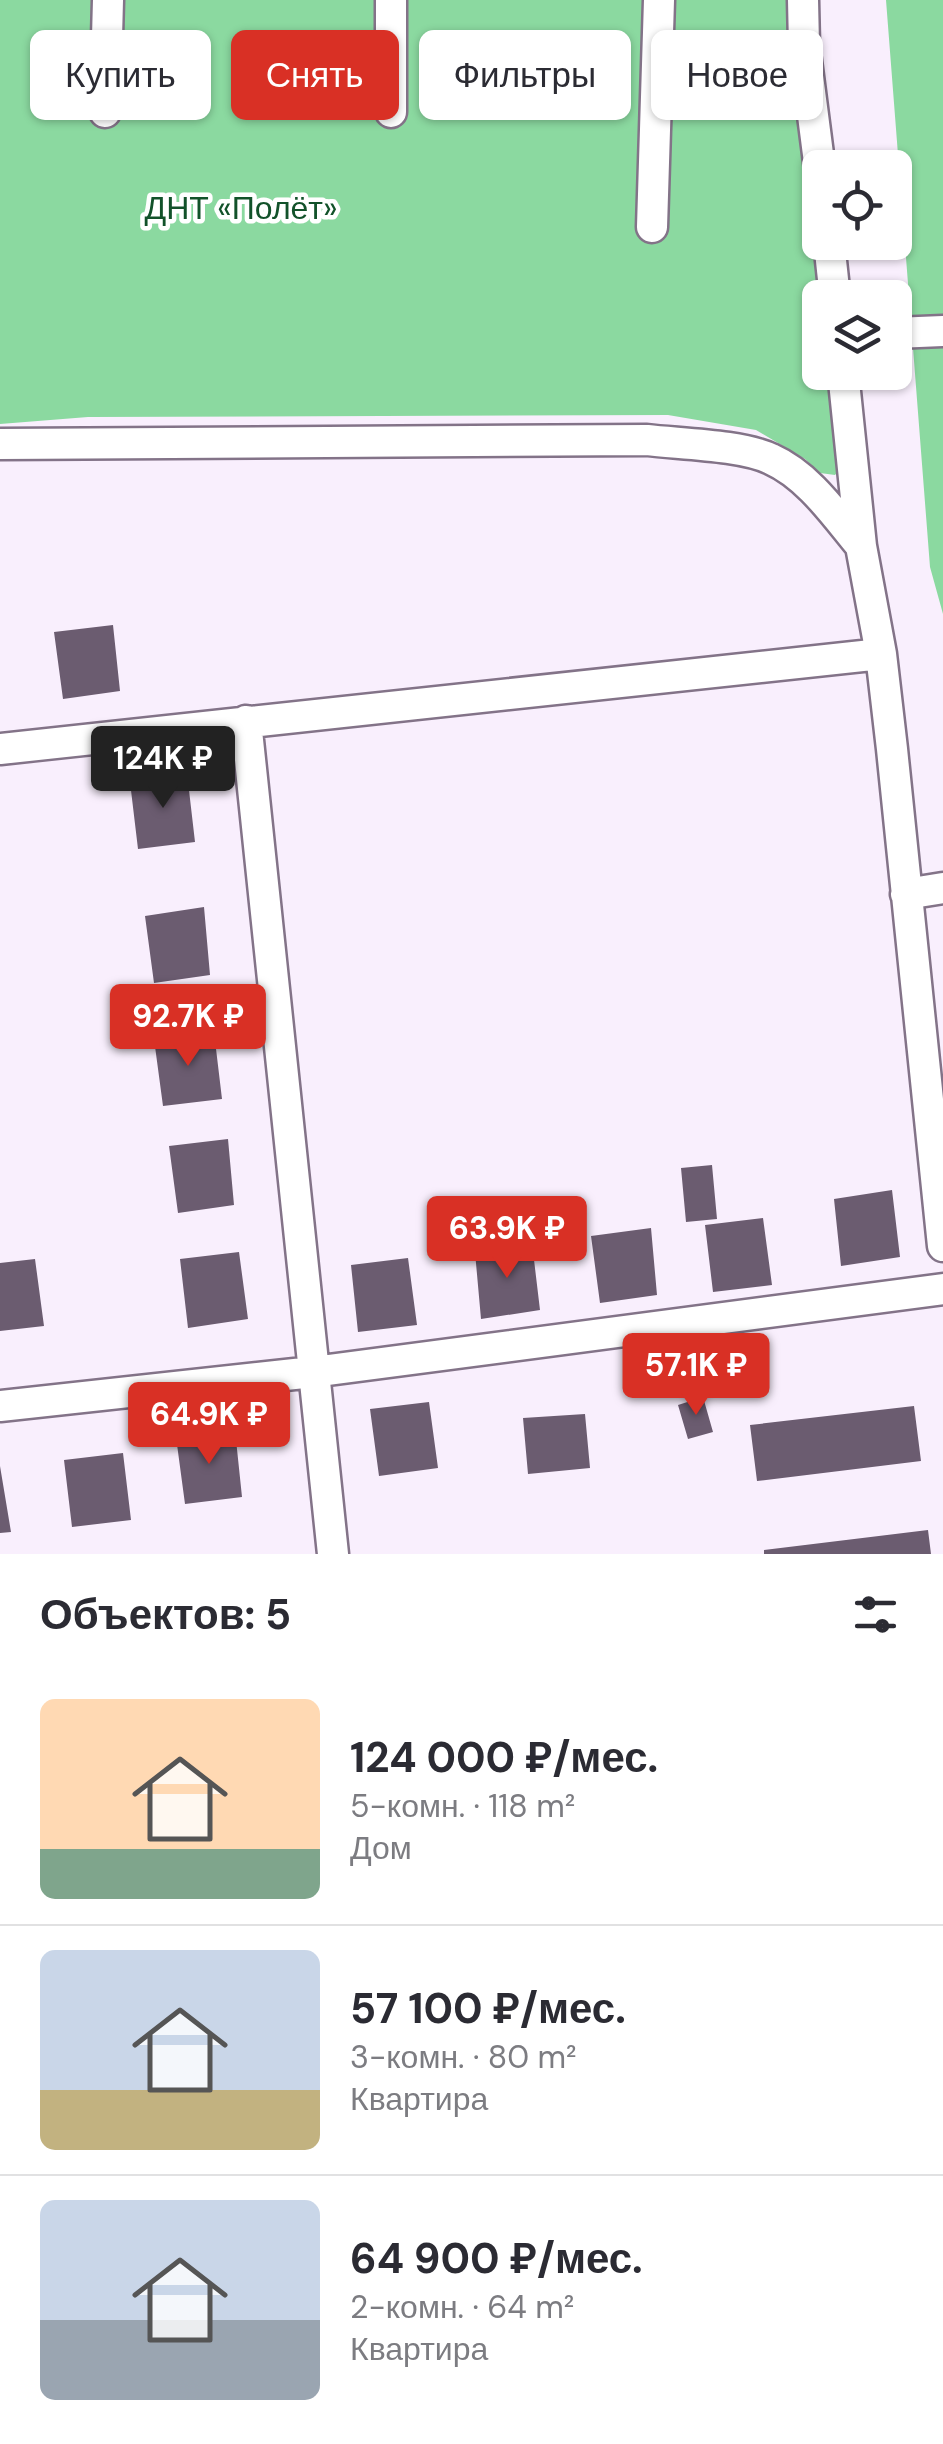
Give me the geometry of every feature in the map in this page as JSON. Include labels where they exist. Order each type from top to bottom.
[{"type":"street","points":[[107,30],[108,0]]},
{"type":"street","points":[[391,0],[391,30]]},
{"type":"street","points":[[652,227],[659,0]]},
{"type":"street","points":[[803,0],[804,45],[817,150]]},
{"type":"street","points":[[912,333],[943,331]]},
{"type":"street","points":[[845,390],[861,546],[881,654],[943,1246]]},
{"type":"street","points":[[0,444],[647,440],[712,447],[769,458],[796,475],[861,546]]},
{"type":"street","points":[[0,749],[881,654]]},
{"type":"street","points":[[246,720],[333,1554]]},
{"type":"street","points":[[906,894],[943,888]]},
{"type":"street","points":[[0,1406],[314,1372],[943,1289]]},
{"type":"green space","name":"ДНТ «Полёт»","points":[[0,0],[790,0],[791,30],[651,30],[651,120],[801,120],[805,150],[802,150],[802,260],[821,260],[824,280],[802,280],[802,390],[838,390],[844,464],[835,475],[820,473],[805,459],[756,430],[668,415],[88,417],[0,424]]},
{"type":"green space","points":[[886,0],[943,0],[943,614],[930,567],[912,335],[912,280],[908,280],[906,260],[912,260],[912,150],[898,150]]},
{"type":"building","points":[[113,625],[120,691],[63,699],[54,632]]},
{"type":"building","points":[[187,773],[195,842],[138,849],[130,782]]},
{"type":"building","points":[[204,907],[210,975],[154,983],[145,916]]},
{"type":"building","points":[[214,1032],[222,1099],[163,1106],[154,1039]]},
{"type":"building","points":[[228,1139],[234,1205],[178,1213],[169,1146]]},
{"type":"building","points":[[712,1165],[717,1219],[686,1222],[681,1168]]},
{"type":"building","points":[[892,1190],[900,1257],[841,1266],[834,1199]]},
{"type":"building","points":[[466,1207],[472,1257],[437,1261],[432,1210]]},
{"type":"building","points":[[763,1218],[772,1285],[713,1292],[705,1225]]},
{"type":"building","points":[[651,1228],[657,1295],[600,1303],[591,1236]]},
{"type":"building","points":[[532,1243],[540,1310],[481,1319],[475,1252]]},
{"type":"building","points":[[239,1252],[248,1319],[188,1328],[180,1259]]},
{"type":"building","points":[[408,1258],[417,1325],[358,1332],[351,1265]]},
{"type":"building","points":[[35,1259],[44,1326],[0,1331],[0,1263]]},
{"type":"building","points":[[703,1397],[713,1432],[688,1439],[678,1405]]},
{"type":"building","points":[[429,1402],[438,1468],[379,1476],[370,1409]]},
{"type":"building","points":[[914,1406],[921,1461],[757,1481],[750,1425]]},
{"type":"building","points":[[585,1414],[590,1468],[528,1474],[523,1418]]},
{"type":"building","points":[[235,1430],[242,1497],[185,1504],[176,1437]]},
{"type":"building","points":[[123,1453],[131,1520],[72,1527],[64,1460]]},
{"type":"building","points":[[0,1466],[11,1532],[0,1533]]},
{"type":"building","points":[[928,1530],[931,1554],[764,1554],[764,1550]]}]
